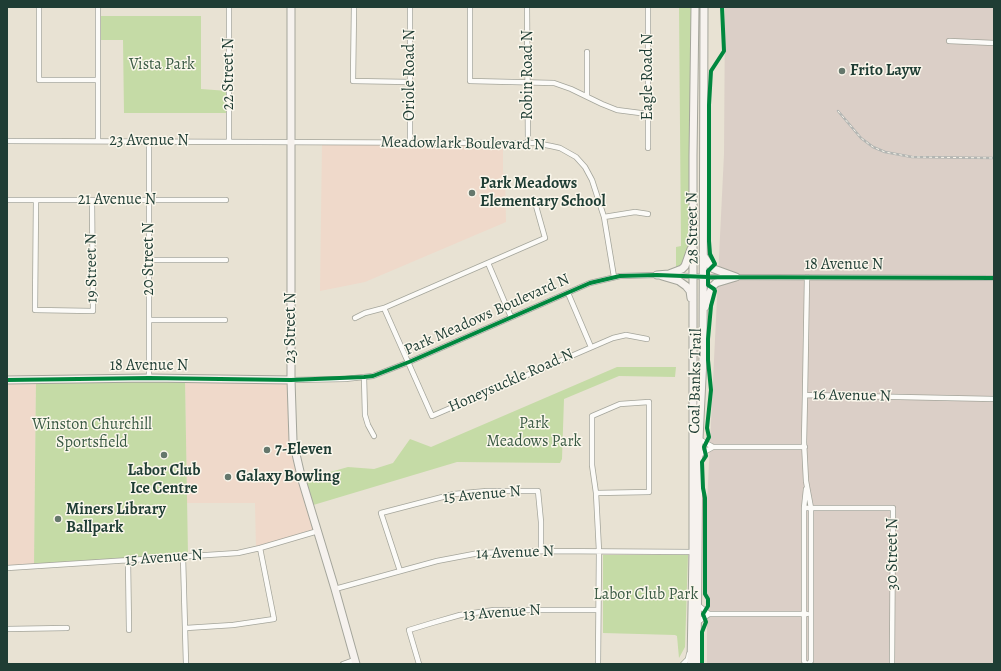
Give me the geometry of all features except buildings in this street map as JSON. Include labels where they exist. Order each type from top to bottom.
[{"type":"main road","name":"23 Street N","points":[[292,7],[292,431],[302,480],[335,589],[355,662]]},
{"type":"main road","name":"28 Street N","points":[[695,7],[692,202],[698,605],[697,664]]},
{"type":"main road","name":"28 Street N","points":[[691,664],[703,358],[704,9]]},
{"type":"main road","points":[[692,202],[698,245],[698,264],[703,276]]},
{"type":"main road","points":[[658,275],[669,274],[682,269],[685,266],[693,239]]},
{"type":"main road","points":[[703,254],[714,269],[736,277]]},
{"type":"main road","points":[[658,275],[686,286],[690,291],[693,311]]},
{"type":"main road","points":[[693,276],[697,282],[700,311],[700,343],[703,358]]},
{"type":"main road","points":[[703,319],[707,300],[712,287],[716,283],[736,277]]},
{"type":"main road","name":"18 Avenue N","points":[[7,380],[149,378],[291,380]]},
{"type":"street","points":[[39,7],[39,80],[98,80]]},
{"type":"street","points":[[98,7],[98,140]]},
{"type":"street","name":"22 Street N","points":[[229,7],[229,141]]},
{"type":"street","points":[[354,7],[353,81],[410,82]]},
{"type":"street","name":"Oriole Road N","points":[[410,7],[410,142]]},
{"type":"street","points":[[470,7],[470,81],[554,84],[587,96],[617,110],[648,114]]},
{"type":"street","name":"Robin Road N","points":[[527,7],[528,143]]},
{"type":"street","name":"Eagle Road N","points":[[648,7],[648,148]]},
{"type":"street","points":[[949,41],[994,43]]},
{"type":"street","points":[[587,52],[587,96]]},
{"type":"street","name":"23 Avenue N","points":[[7,141],[98,140],[291,142]]},
{"type":"street","name":"20 Street N","points":[[149,141],[149,378]]},
{"type":"street","name":"Meadowlark Boulevard N","points":[[291,142],[528,143],[556,147],[576,157],[585,167],[592,180],[604,217],[614,277]]},
{"type":"street","name":"21 Avenue N","points":[[7,200],[226,200]]},
{"type":"street","name":"19 Street N","points":[[36,200],[35,310],[93,311],[92,200]]},
{"type":"street","points":[[355,318],[365,313],[384,308],[545,238],[536,206]]},
{"type":"street","points":[[604,217],[635,212],[648,214]]},
{"type":"street","points":[[148,260],[226,260]]},
{"type":"street","points":[[488,263],[511,317]]},
{"type":"street","name":"Park Meadows Boulevard N","points":[[291,380],[373,376],[409,362],[590,283],[614,277],[658,275],[693,276]]},
{"type":"street","name":"18 Avenue N","points":[[693,276],[994,278]]},
{"type":"street","name":"16 Avenue N","points":[[807,277],[805,395],[994,399]]},
{"type":"street","points":[[568,292],[591,347]]},
{"type":"street","points":[[384,308],[409,362]]},
{"type":"street","points":[[149,320],[225,320]]},
{"type":"street","name":"Honeysuckle Road N","points":[[409,362],[432,416],[619,336],[632,336],[648,339]]},
{"type":"street","points":[[364,377],[365,415],[374,436]]},
{"type":"street","points":[[805,395],[806,481],[804,508],[804,661],[807,664],[810,661],[811,508],[806,481]]},
{"type":"street","points":[[596,493],[649,492],[649,402],[620,404],[592,416],[592,464],[596,493],[599,551],[598,664]]},
{"type":"street","points":[[699,439],[713,447],[805,448]]},
{"type":"street","points":[[699,455],[713,447]]},
{"type":"street","name":"15 Avenue N","points":[[400,571],[381,513],[454,494],[487,491],[538,491],[541,522],[541,551]]},
{"type":"street","name":"30 Street N","points":[[804,508],[892,508],[892,664]]},
{"type":"street","name":"15 Avenue N","points":[[7,568],[238,553],[318,531]]},
{"type":"street","points":[[186,628],[233,625],[274,619],[260,548]]},
{"type":"street","name":"14 Avenue N","points":[[335,589],[464,555],[494,552],[541,551],[696,551]]},
{"type":"street","points":[[183,557],[186,664]]},
{"type":"street","points":[[128,560],[129,630]]},
{"type":"street","points":[[698,605],[709,614]]},
{"type":"street","name":"13 Avenue N","points":[[419,664],[409,630],[460,615],[494,610],[598,610]]},
{"type":"street","points":[[698,622],[709,614],[811,614]]},
{"type":"street","points":[[7,629],[67,628]]},
{"type":"street","points":[[684,664],[688,659],[691,647]]},
{"type":"street","points":[[343,664],[355,662]]},
{"type":"shaded area","points":[[725,7],[994,7],[994,664],[707,664],[707,504],[724,154]]},
{"type":"shaded area","points":[[322,142],[503,143],[506,222],[365,282],[320,291]]},
{"type":"shaded area","points":[[36,378],[34,566],[7,568],[7,380]]},
{"type":"shaded area","points":[[185,379],[291,380],[292,431],[318,531],[256,549],[255,503],[187,503]]},
{"type":"green space","points":[[679,7],[692,7],[688,250],[685,262],[676,269],[676,247],[681,246]]},
{"type":"green space","name":"Vista Park","points":[[98,16],[201,16],[201,89],[228,91],[228,113],[124,113],[123,40],[98,40]]},
{"type":"green space","name":"Park Meadows Park","points":[[617,367],[676,367],[675,377],[619,376],[564,399],[562,459],[560,463],[457,462],[310,506],[302,480],[348,467],[374,469],[393,463],[410,439],[431,447]]},
{"type":"green space","name":"Winston Churchill Sportsfield","points":[[36,378],[185,379],[188,556],[34,566]]},
{"type":"green space","name":"Labor Club Park","points":[[603,555],[688,555],[685,647],[679,658],[677,636],[675,635],[603,633]]},
{"type":"railway","points":[[838,111],[861,138],[873,147],[885,152],[912,157],[994,158]]},
{"type":"cycle path","name":"Coal Banks Trail","points":[[702,664],[702,632],[706,622],[703,614],[708,606],[708,599],[705,594],[705,498],[702,462],[706,456],[704,447],[709,437],[707,428],[711,390],[708,360],[708,339],[711,306],[715,291],[708,285],[708,271],[715,264],[710,254],[709,241],[709,105],[711,71],[724,51],[722,7]]},
{"type":"cycle path","points":[[7,380],[149,378],[291,380],[373,376],[409,362],[590,283],[620,276],[994,278]]},
{"type":"place","name":"Frito Layw","points":[[842,71]]},
{"type":"place","name":"Park Meadows Elementary School","points":[[472,193]]},
{"type":"place","name":"7-Eleven","points":[[267,450]]},
{"type":"place","name":"Labor Club Ice Centre","points":[[164,455]]},
{"type":"place","name":"Galaxy Bowling","points":[[228,477]]},
{"type":"place","name":"Miners Library Ballpark","points":[[58,519]]}]
